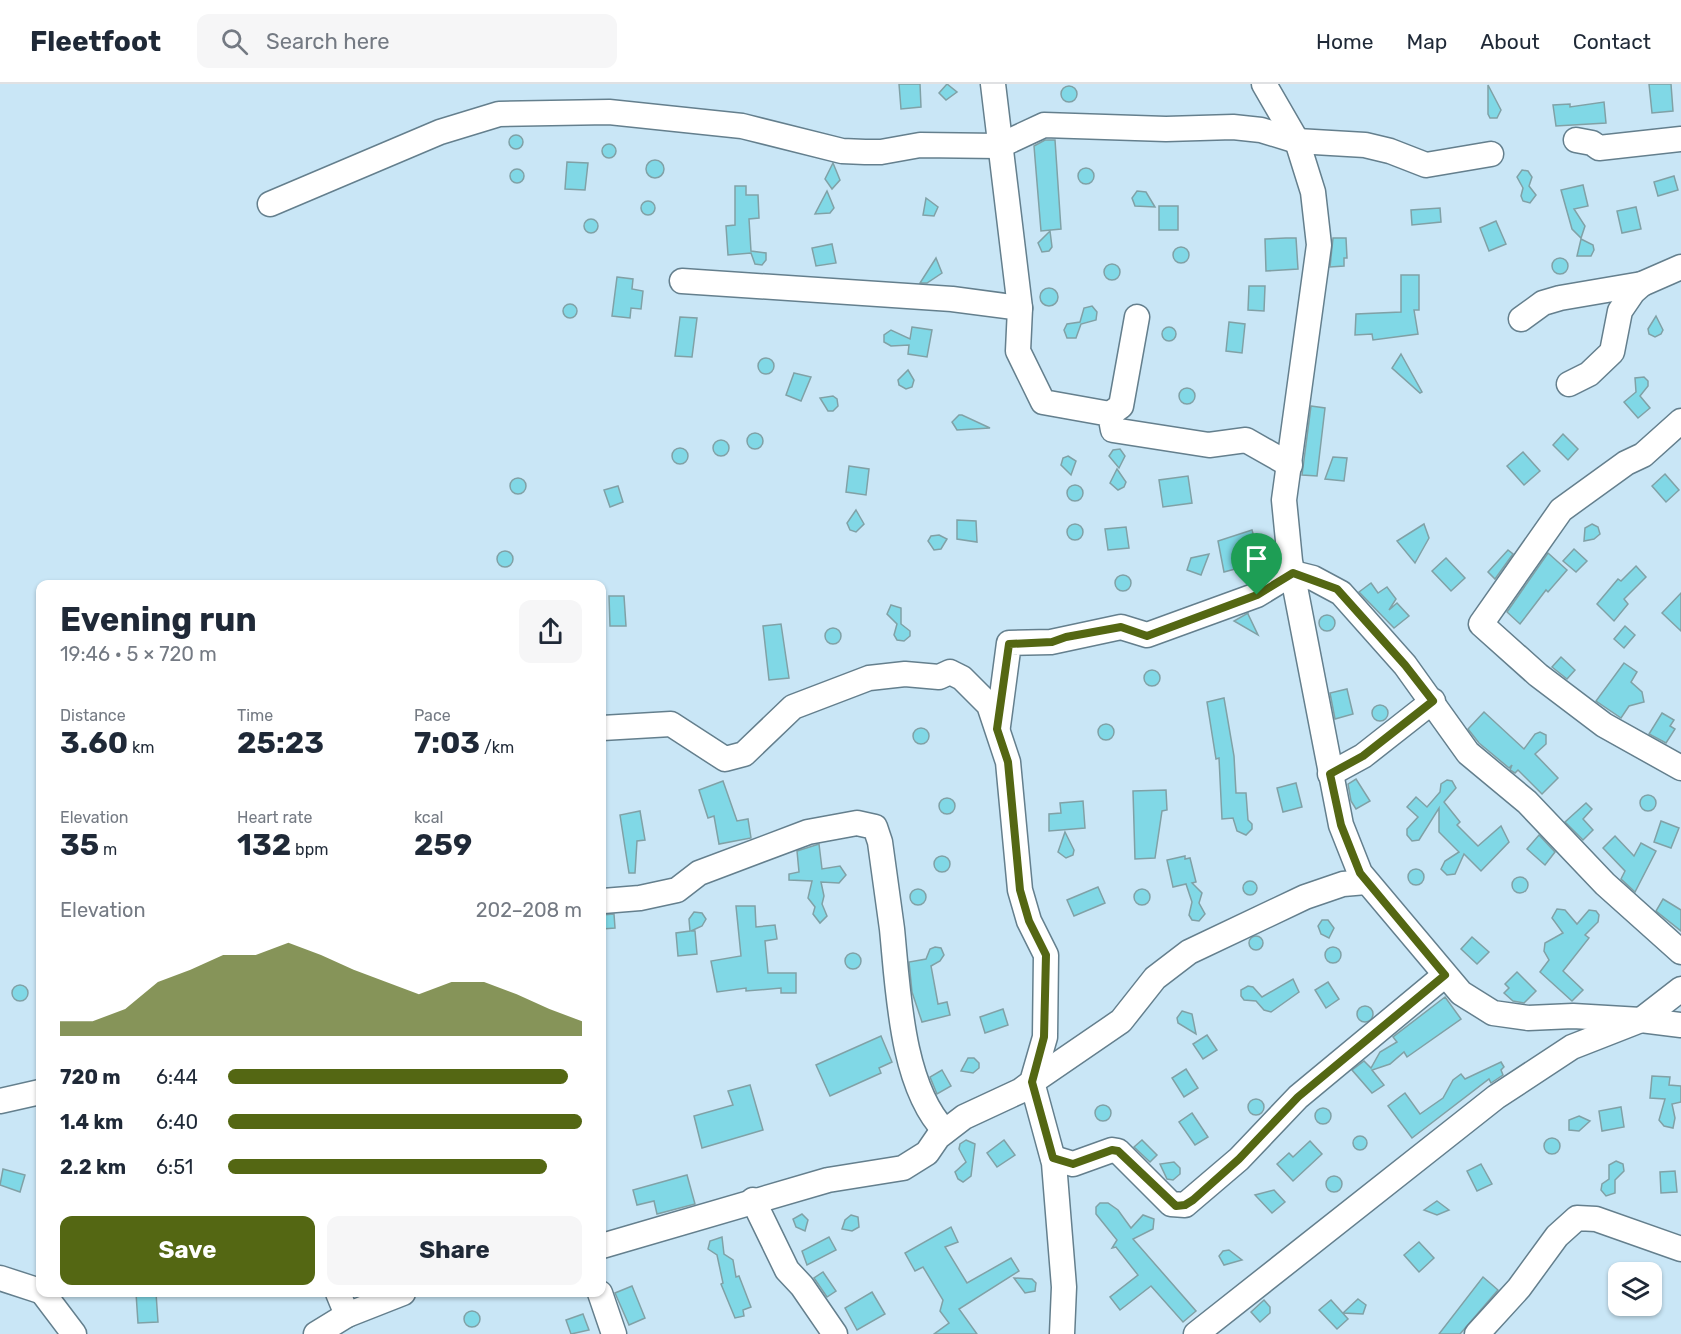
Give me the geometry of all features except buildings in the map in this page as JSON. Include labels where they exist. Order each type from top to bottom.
[{"type":"street","points":[[993,84],[1020,308],[1018,351],[1043,402],[1110,414],[1121,406],[1137,317]]},
{"type":"street","points":[[1264,84],[1297,141],[1313,192],[1319,245],[1284,500],[1293,573],[1330,774],[1341,825],[1366,882],[1461,993],[1493,1013],[1528,1018],[1573,1016],[1681,1025]]},
{"type":"street","points":[[270,204],[440,132],[499,114],[609,112],[742,126],[843,150],[881,152],[920,145],[999,146],[1044,125],[1166,129],[1233,127],[1261,130],[1297,141],[1365,145],[1390,151],[1426,165],[1491,154]]},
{"type":"street","points":[[1576,140],[1592,143],[1599,148],[1681,139]]},
{"type":"street","points":[[1521,319],[1543,303],[1642,284],[1681,267]]},
{"type":"street","points":[[682,281],[952,299],[1020,308]]},
{"type":"street","points":[[1569,384],[1589,374],[1612,352],[1620,311],[1633,292],[1642,284]]},
{"type":"street","points":[[1110,414],[1113,430],[1209,445],[1246,440],[1290,465]]},
{"type":"street","points":[[1681,421],[1643,456],[1626,464],[1577,496],[1561,510],[1480,624],[1538,675],[1604,725],[1681,768]]},
{"type":"street","points":[[1293,573],[1337,589],[1405,665],[1433,701],[1468,753],[1527,802],[1605,884],[1681,952]]},
{"type":"street","points":[[997,729],[1009,644],[1052,642],[1066,637],[1121,627],[1147,636],[1257,595],[1293,573]]},
{"type":"street","points":[[606,728],[671,724],[725,759],[744,754],[793,708],[869,678],[905,674],[939,677],[950,672],[962,678],[989,705],[1008,762],[1020,890],[1029,921],[1046,955],[1044,1037],[1032,1082],[1053,1158],[1064,1287],[1062,1334]]},
{"type":"street","points":[[1330,774],[1363,756],[1433,701]]},
{"type":"street","points":[[606,901],[677,890],[699,873],[808,832],[857,824],[875,827],[880,842],[900,1009],[909,1056],[921,1092],[938,1124],[945,1131]]},
{"type":"street","points":[[606,1245],[753,1200],[828,1180],[903,1168],[927,1153],[945,1131],[964,1117],[1020,1092],[1121,1021],[1155,978],[1189,952],[1305,897],[1343,884],[1366,882]]},
{"type":"street","points":[[1053,1158],[1073,1164],[1112,1150],[1118,1151],[1171,1204],[1185,1205],[1239,1159],[1298,1097],[1445,975]]},
{"type":"street","points":[[1196,1334],[1496,1097],[1572,1047],[1641,1020],[1681,989]]},
{"type":"street","points":[[0,1101],[36,1093]]},
{"type":"street","points":[[753,1200],[787,1270],[802,1286],[835,1334]]},
{"type":"street","points":[[1477,1334],[1518,1288],[1557,1236],[1577,1218],[1596,1219],[1681,1249]]},
{"type":"street","points":[[0,1278],[36,1290]]},
{"type":"street","points":[[46,1297],[74,1334]]},
{"type":"street","points":[[316,1334],[342,1304],[381,1297]]},
{"type":"street","points":[[601,1297],[614,1334]]},
{"type":"route","points":[[1293,573],[1313,578],[1337,589],[1365,618],[1433,701],[1363,756],[1330,774],[1341,825],[1360,873],[1445,975],[1298,1097],[1239,1159],[1193,1200],[1185,1205],[1176,1206],[1171,1204],[1118,1151],[1107,1151],[1084,1162],[1073,1164],[1058,1162],[1053,1158],[1032,1082],[1044,1037],[1047,996],[1046,955],[1029,921],[1020,890],[1008,762],[997,729],[1005,664],[1009,644],[1052,642],[1066,637],[1121,627],[1147,636],[1180,626],[1212,610],[1257,595],[1293,573]]}]
